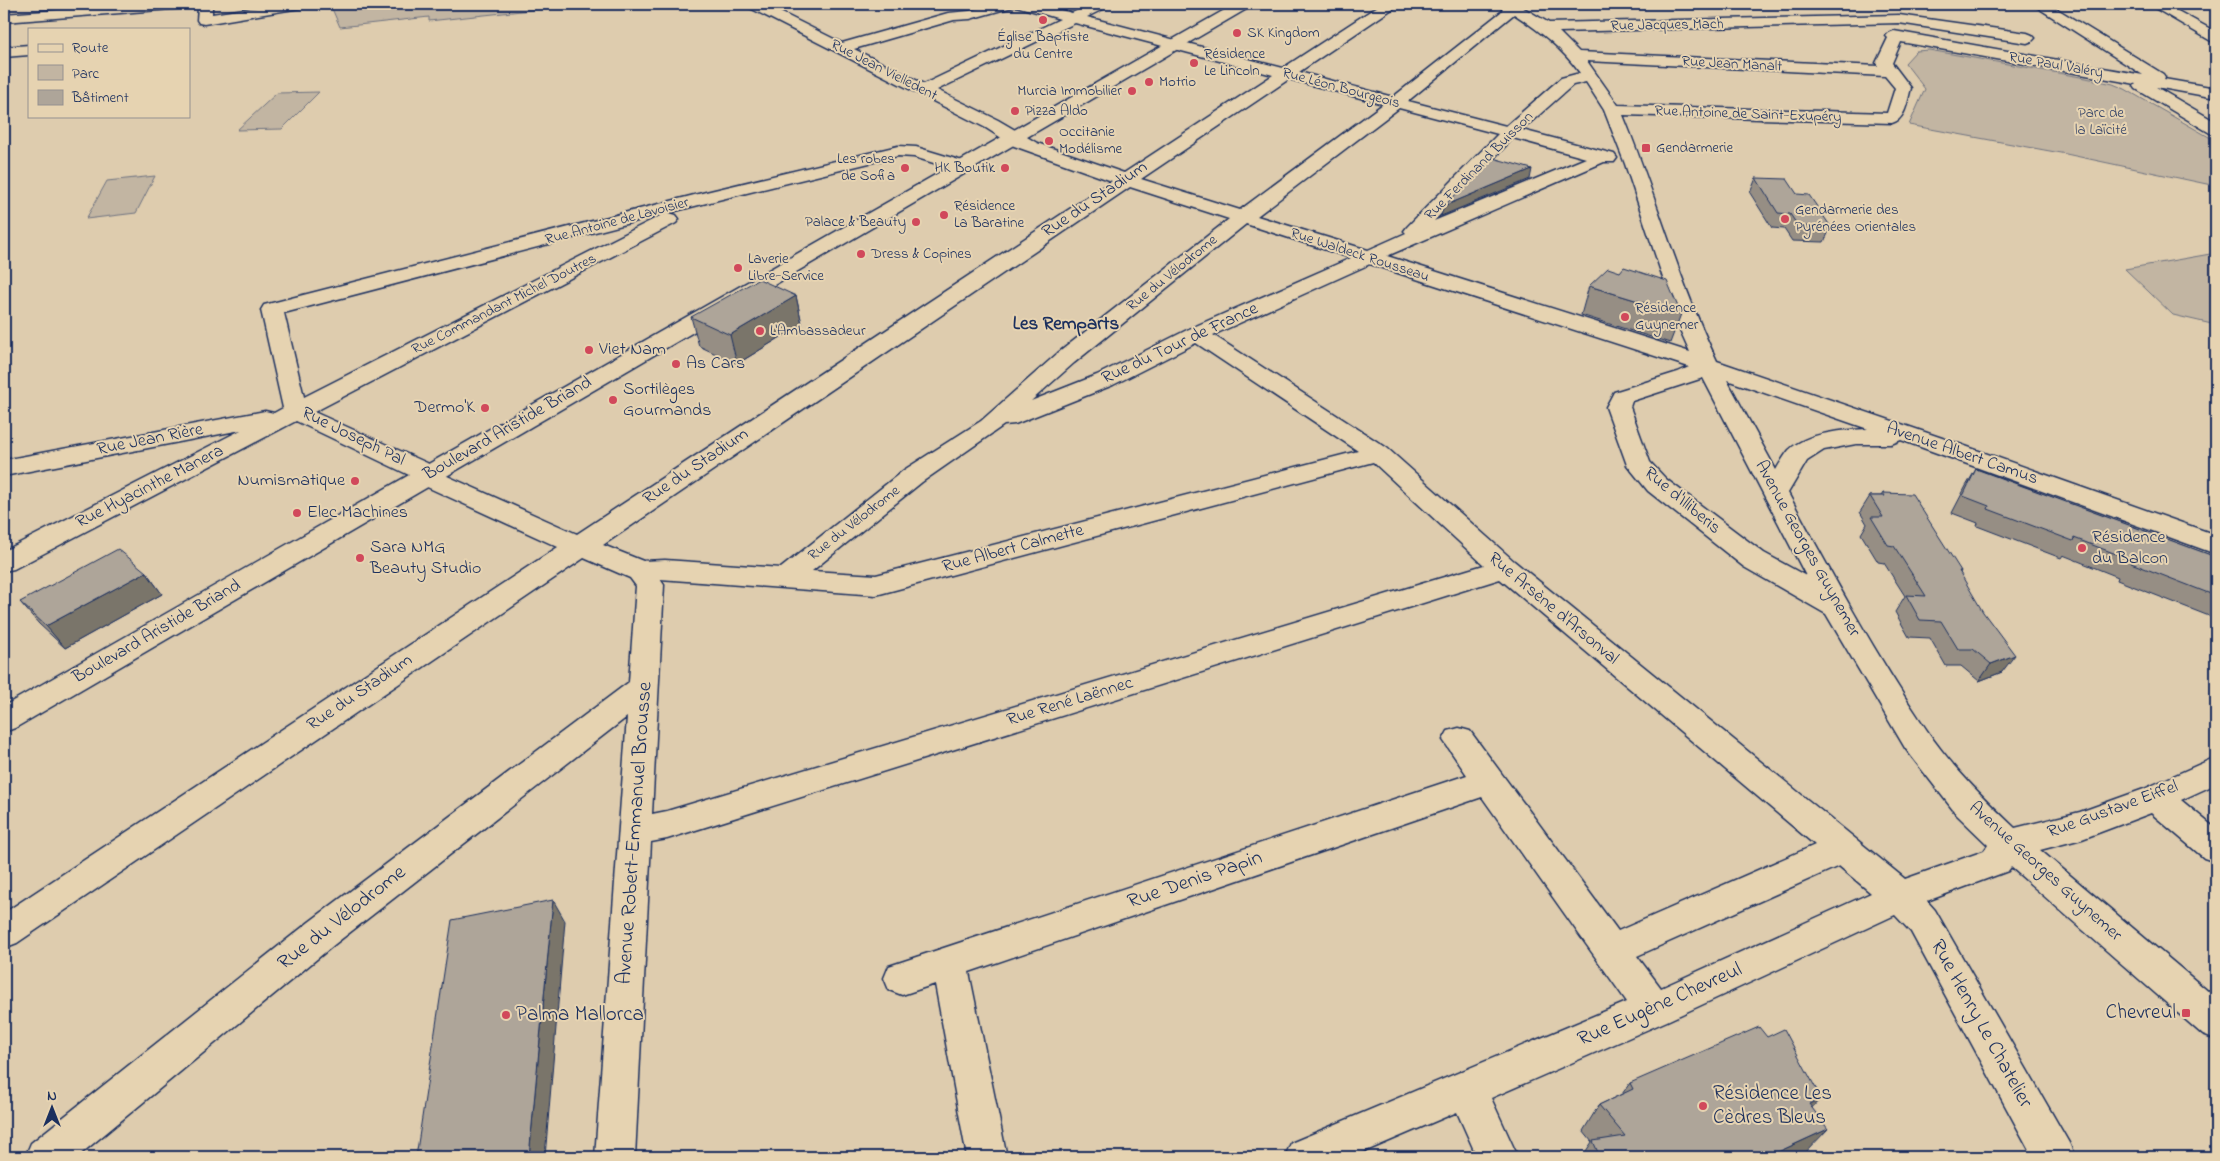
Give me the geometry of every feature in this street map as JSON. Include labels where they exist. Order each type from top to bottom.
[{"type":"street","points":[[4,18],[193,4]]},
{"type":"street","points":[[126,24],[203,4],[204,20],[300,4]]},
{"type":"street","name":"Rue Jean Vielledent","points":[[753,4],[1014,137]]},
{"type":"street","points":[[940,4],[953,16]]},
{"type":"street","points":[[839,48],[953,16],[970,15],[1010,4]]},
{"type":"street","name":"Rue Léon Bourgeois","points":[[1021,4],[1634,164]]},
{"type":"street","points":[[924,90],[1102,4]]},
{"type":"street","name":"Boulevard Aristide Briand","points":[[4,720],[1245,4]]},
{"type":"street","name":"Rue du Stadium","points":[[4,932],[1390,4]]},
{"type":"street","name":"Avenue Georges Guynemer","points":[[1515,4],[1546,28],[1574,56],[1612,110],[1634,164],[1692,332],[1708,366],[1837,608],[1916,738],[1969,805],[2008,844],[2216,1022]]},
{"type":"street","name":"Rue du Vélodrome","points":[[786,579],[807,560],[913,476],[989,426],[1066,358],[1243,217],[1395,102],[1509,12],[1515,4]]},
{"type":"street","points":[[2039,4],[2169,85]]},
{"type":"street","points":[[2155,4],[2216,38]]},
{"type":"street","name":"Rue Paul Valéry","points":[[1837,8],[1896,37],[2216,93]]},
{"type":"street","points":[[1942,12],[2056,66]]},
{"type":"street","name":"Rue Jacques Mach","points":[[1546,28],[1899,19],[2027,38]]},
{"type":"street","points":[[1889,71],[1885,60],[1896,37]]},
{"type":"street","points":[[4,52],[28,50]]},
{"type":"street","name":"Rue Jean Manalt","points":[[1574,56],[1889,71]]},
{"type":"street","name":"Rue Antoine de Saint-Exupéry","points":[[1612,110],[1884,119],[1894,117],[1903,90],[1889,71]]},
{"type":"street","name":"Rue Ferdinand Buisson","points":[[1369,258],[1407,240],[1510,132],[1567,81],[1589,76]]},
{"type":"street","points":[[2126,78],[2216,129]]},
{"type":"street","points":[[2192,115],[2216,115]]},
{"type":"street","name":"Rue Waldeck Rousseau","points":[[1014,137],[1023,144],[1125,180],[1708,366]]},
{"type":"street","name":"Rue Antoine de Lavoisier","points":[[272,310],[713,196],[898,151],[916,152],[963,167]]},
{"type":"street","points":[[1407,240],[1602,157]]},
{"type":"street","name":"Rue Commandant Michel Doutres","points":[[296,412],[713,196]]},
{"type":"street","name":"Rue du Tour de France","points":[[989,426],[1105,380],[1197,334],[1369,258]]},
{"type":"street","name":"Rue Joseph Pal","points":[[272,310],[296,412],[515,518],[640,571]]},
{"type":"street","name":"Rue Arsène d'Arsonval","points":[[1197,334],[1378,454],[1504,568],[1900,896]]},
{"type":"street","name":"Avenue Albert Camus","points":[[1708,366],[1939,445],[2216,545]]},
{"type":"street","name":"Rue d'Illiberis","points":[[1708,366],[1686,377],[1622,397],[1618,407],[1639,466],[1657,485],[1754,560],[1802,586],[1837,608]]},
{"type":"street","name":"Rue Jean Rière","points":[[4,468],[296,412]]},
{"type":"street","name":"Rue Hyacinthe Manera","points":[[4,562],[296,412]]},
{"type":"street","points":[[1775,493],[1798,454],[1825,441],[1878,435],[1939,445]]},
{"type":"street","name":"Rue Albert Calmette","points":[[640,571],[665,569],[876,585],[1378,454]]},
{"type":"street","name":"Rue René Laënnec","points":[[634,831],[667,825],[1504,568]]},
{"type":"street","name":"Avenue Robert-Emmanuel Brousse","points":[[615,1157],[650,585],[640,571]]},
{"type":"street","name":"Rue du Vélodrome","points":[[45,1157],[322,933],[645,686]]},
{"type":"street","points":[[1459,740],[1654,1009]]},
{"type":"street","name":"Rue Gustave Eiffel","points":[[2008,844],[2082,825],[2155,798],[2216,770]]},
{"type":"street","name":"Rue Denis Papin","points":[[902,978],[1489,781]]},
{"type":"street","points":[[2155,798],[2216,848]]},
{"type":"street","name":"Rue Eugène Chevreul","points":[[1305,1157],[1654,1009],[1900,896],[1996,861],[2008,844]]},
{"type":"street","points":[[1611,951],[1842,849]]},
{"type":"street","name":"Rue Henry Le Chatelier","points":[[1900,896],[1923,921],[2055,1157]]},
{"type":"street","points":[[949,963],[987,1157]]},
{"type":"street","points":[[1466,1089],[1498,1157]]},
{"type":"green space","points":[[330,4],[566,4],[549,8],[429,21],[429,17],[340,27]]},
{"type":"green space","name":"Parc de la Laïcité","points":[[1929,50],[2086,78],[2113,84],[2125,89],[2216,141],[2216,186],[2066,154],[1909,125],[1925,89],[1905,63],[1916,51]]},
{"type":"green space","points":[[319,92],[282,129],[237,130],[277,93]]},
{"type":"green space","points":[[155,176],[136,213],[86,219],[107,181]]},
{"type":"green space","points":[[2216,253],[2216,325],[2173,315],[2125,269]]},
{"type":"building","points":[[1493,158],[1532,169],[1444,206]]},
{"type":"building","points":[[1756,178],[1787,179],[1797,194],[1809,195],[1831,227],[1798,226],[1790,214],[1778,213]]},
{"type":"building","points":[[1624,267],[1667,281],[1681,314],[1589,286],[1608,268],[1620,272]]},
{"type":"building","points":[[759,279],[796,296],[730,335],[691,317]]},
{"type":"building","points":[[1976,469],[2216,557],[2216,596],[2131,563],[2132,560],[2074,538],[2073,541],[1988,509],[1989,506],[1963,496]]},
{"type":"building","points":[[1883,493],[1912,494],[1961,571],[1959,571],[1983,612],[2015,655],[1991,664],[1973,649],[1958,649],[1941,621],[1920,620],[1906,595],[1926,596],[1894,546],[1888,545],[1871,517],[1883,517],[1870,496],[1885,496]]},
{"type":"building","points":[[118,549],[146,572],[46,626],[20,602]]},
{"type":"building","name":"Palma Mallorca","points":[[553,900],[529,1157],[416,1157],[452,920]]},
{"type":"building","name":"Résidence Les Cèdres Bleus","points":[[1759,1027],[1767,1037],[1784,1029],[1821,1098],[1809,1104],[1828,1129],[1767,1157],[1600,1157],[1593,1141],[1625,1136],[1599,1105],[1633,1089],[1630,1083]]},
{"type":"place","name":"Église Baptiste du Centre","points":[[1043,20]]},
{"type":"place","name":"SK Kingdom","points":[[1237,33]]},
{"type":"place","name":"Résidence Le Lincoln","points":[[1194,63]]},
{"type":"place","name":"Motrio","points":[[1149,82]]},
{"type":"place","name":"Murcia Immobilier","points":[[1132,91]]},
{"type":"place","name":"Pizza Aldo","points":[[1015,111]]},
{"type":"place","name":"Occitanie Modélisme","points":[[1049,141]]},
{"type":"place","name":"Gendarmerie","points":[[1646,148]]},
{"type":"place","name":"Les robes de Sofia","points":[[905,168]]},
{"type":"place","name":"HK Boutik","points":[[1005,168]]},
{"type":"place","name":"Résidence La Baratine","points":[[944,215]]},
{"type":"place","name":"Gendarmerie des Pyrénées Orientales","points":[[1785,219]]},
{"type":"place","name":"Palace & Beauty","points":[[916,222]]},
{"type":"place","name":"Dress & Copines","points":[[861,254]]},
{"type":"place","name":"Laverie Libre-Service","points":[[738,268]]},
{"type":"place","name":"Résidence Guynemer","points":[[1625,317]]},
{"type":"place","name":"L'Ambassadeur","points":[[760,331]]},
{"type":"place","name":"Viet Nam","points":[[589,350]]},
{"type":"place","name":"As Cars","points":[[676,364]]},
{"type":"place","name":"Sortilèges Gourmands","points":[[613,400]]},
{"type":"place","name":"Dermo'K","points":[[485,408]]},
{"type":"place","name":"Numismatique","points":[[355,481]]},
{"type":"place","name":"Elec Machines","points":[[297,513]]},
{"type":"place","name":"Résidence du Balcon","points":[[2082,548]]},
{"type":"place","name":"Sara NMG Beauty Studio","points":[[360,558]]},
{"type":"place","name":"Chevreul","points":[[2186,1013]]},
{"type":"place","name":"Palma Mallorca","points":[[506,1015]]},
{"type":"place","name":"Résidence Les Cèdres Bleus","points":[[1703,1106]]},
{"type":"district","name":"Les Remparts","points":[[1066,324]]}]
